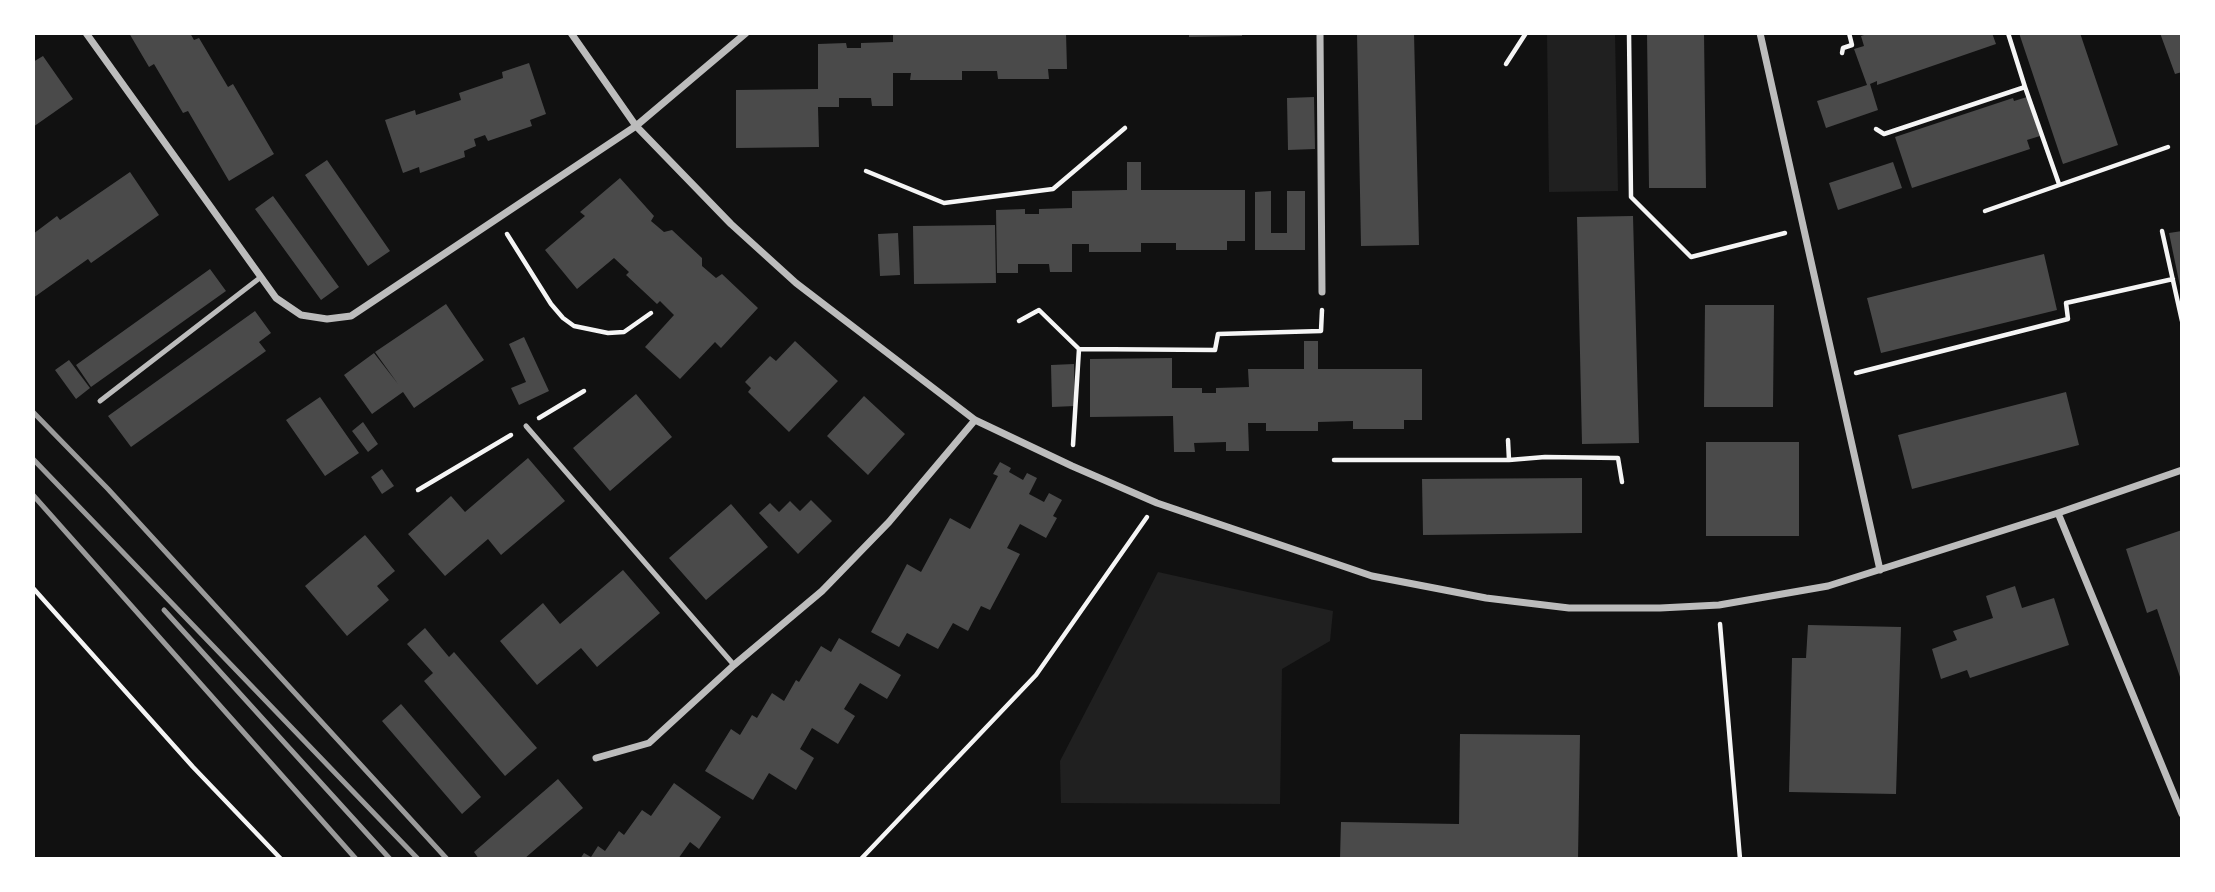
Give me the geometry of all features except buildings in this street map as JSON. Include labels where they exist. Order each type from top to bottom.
[{"type":"street","points":[[86,33],[276,298],[301,315],[327,319],[351,316],[636,126],[746,33]]},
{"type":"street","points":[[571,33],[636,126],[731,224],[796,283],[975,421],[1157,503],[1372,576],[1486,598],[1569,608],[1719,605],[1828,586],[2058,513],[2182,470]]},
{"type":"street","points":[[1320,33],[1322,292]]},
{"type":"street","points":[[1760,33],[1880,570]]},
{"type":"street","points":[[596,758],[649,743],[734,665],[822,590],[889,522],[975,421]]},
{"type":"street","points":[[2058,513],[2182,814]]},
{"type":"lane","points":[[100,401],[261,277]]},
{"type":"lane","points":[[526,426],[734,665]]},
{"type":"path","points":[[1506,64],[1526,33]]},
{"type":"path","points":[[1629,33],[1631,197],[1690,257],[1803,228]]},
{"type":"path","points":[[1842,53],[1843,48],[1852,45],[1849,33]]},
{"type":"path","points":[[2008,33],[2059,184]]},
{"type":"path","points":[[1876,129],[1884,134],[2025,87]]},
{"type":"path","points":[[866,171],[944,203],[1053,189],[1125,128]]},
{"type":"path","points":[[1985,211],[2168,147]]},
{"type":"path","points":[[498,218],[551,304],[574,326],[608,333],[624,332],[651,313]]},
{"type":"path","points":[[2162,231],[2182,321]]},
{"type":"path","points":[[1837,378],[2068,320],[2066,303],[2173,279]]},
{"type":"path","points":[[1019,321],[1039,310],[1079,349],[1215,350],[1217,334],[1321,331],[1322,292]]},
{"type":"path","points":[[1072,467],[1079,349]]},
{"type":"path","points":[[418,490],[583,391]]},
{"type":"path","points":[[1508,440],[1509,460]]},
{"type":"path","points":[[1334,460],[1618,458],[1622,482]]},
{"type":"path","points":[[861,859],[1036,675],[1157,503]]},
{"type":"path","points":[[33,588],[193,767],[281,859]]},
{"type":"path","points":[[1719,605],[1740,859]]},
{"type":"shaded area","points":[[1547,33],[1615,33],[1618,191],[1549,192]]},
{"type":"shaded area","points":[[1158,572],[1333,611],[1330,641],[1282,669],[1280,804],[1061,803],[1060,761]]},
{"type":"railway","points":[[33,412],[108,489],[447,859]]},
{"type":"railway","points":[[33,459],[418,859]]},
{"type":"railway","points":[[33,495],[356,859]]},
{"type":"railway","points":[[164,610],[390,859]]}]
